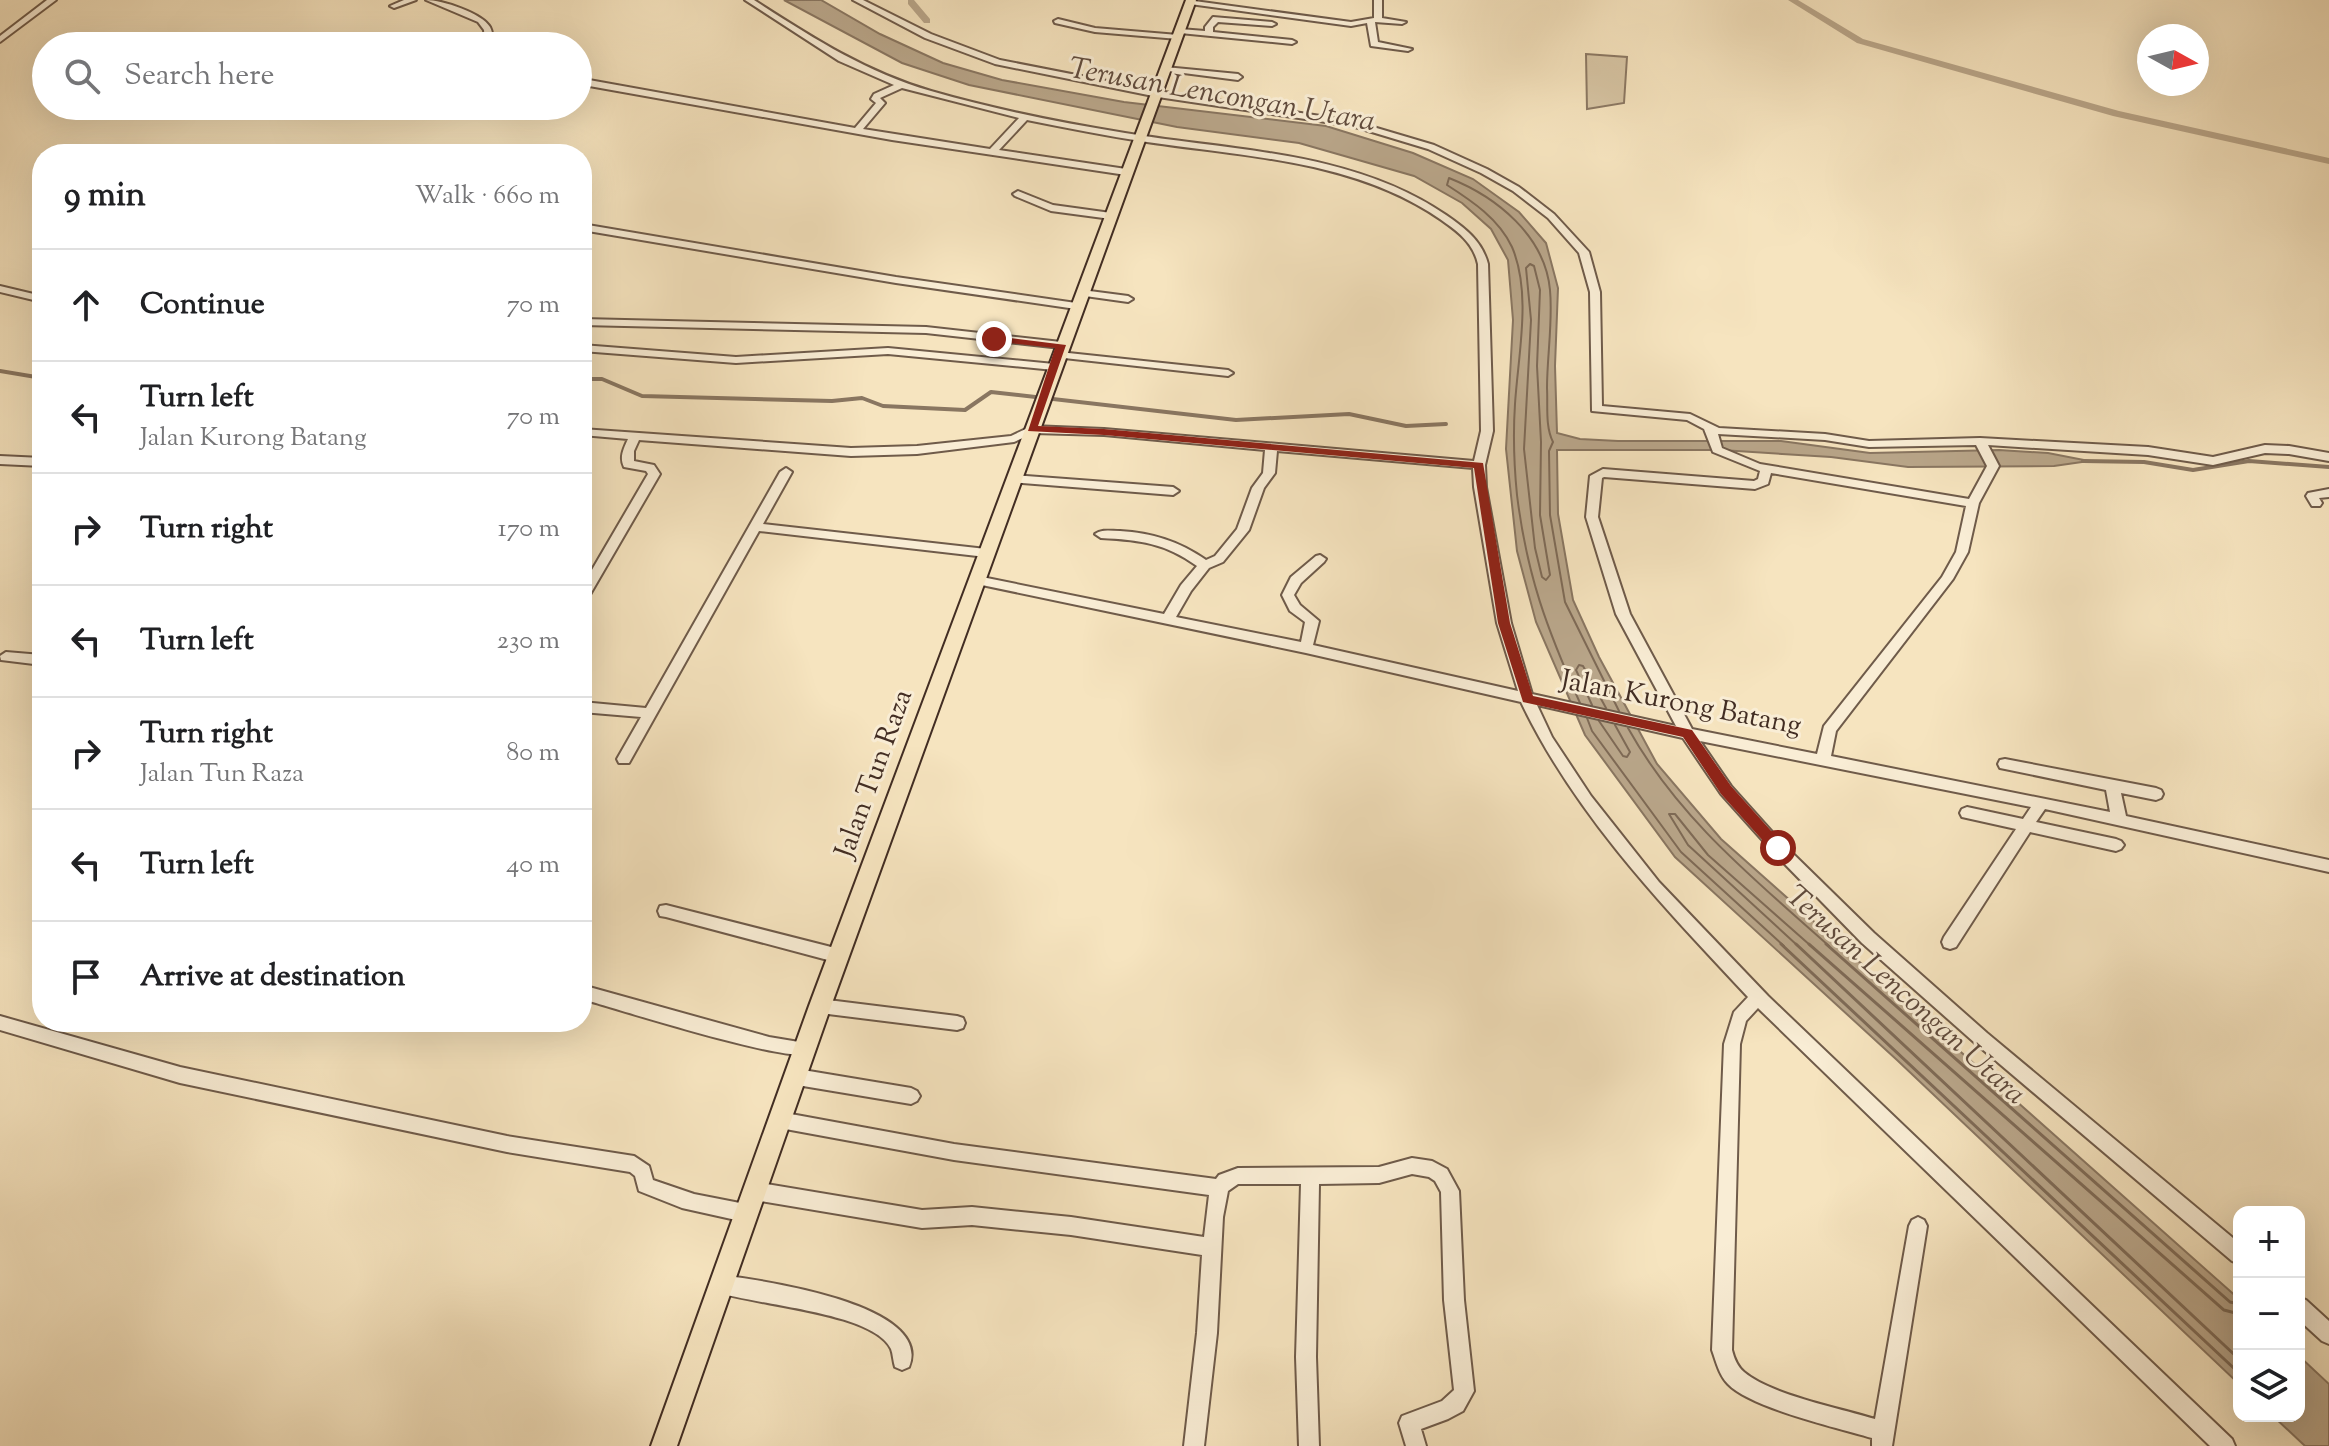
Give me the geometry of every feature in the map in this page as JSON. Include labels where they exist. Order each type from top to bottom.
[{"type":"main road","name":"Jalan Tun Raza","points":[[664,1446],[820,1006],[1126,172],[1168,69],[1190,1]]},
{"type":"street","points":[[0,40],[52,0]]},
{"type":"street","points":[[394,6],[412,0]]},
{"type":"street","points":[[430,0],[481,20],[488,32]]},
{"type":"street","points":[[749,0],[817,45],[901,85],[1139,138],[1263,155],[1364,178],[1424,204],[1463,231],[1478,248],[1483,264],[1487,431],[1479,465],[1504,623],[1527,699],[1546,739],[1586,800],[1654,886],[1759,998],[2225,1446]]},
{"type":"street","points":[[857,0],[928,36],[998,62],[1157,95],[1353,124],[1431,147],[1516,189],[1570,234],[1584,252],[1595,292],[1594,407],[1690,417],[1745,464],[1973,503]]},
{"type":"street","points":[[1378,0],[1374,44],[1408,49]]},
{"type":"street","points":[[1190,1],[1351,24],[1374,20],[1402,22]]},
{"type":"street","points":[[1209,34],[1209,27],[1216,19],[1291,26]]},
{"type":"street","points":[[1058,21],[1067,26],[1095,30],[1209,34],[1292,42]]},
{"type":"street","points":[[1168,69],[1238,77]]},
{"type":"street","points":[[592,83],[858,130],[1126,172]]},
{"type":"street","points":[[858,130],[879,109],[881,103],[875,99],[877,96],[901,85]]},
{"type":"street","points":[[992,152],[1027,115]]},
{"type":"street","points":[[1018,194],[1063,211],[1111,216]]},
{"type":"street","points":[[592,229],[896,280],[1079,300],[1128,299]]},
{"type":"street","points":[[0,289],[32,297]]},
{"type":"street","points":[[592,322],[926,330],[1058,356]]},
{"type":"street","points":[[592,349],[736,360],[888,351],[1058,356],[1228,373]]},
{"type":"street","points":[[592,432],[851,452],[917,450],[1014,439],[1032,429],[1104,432],[1479,465]]},
{"type":"street","points":[[592,581],[654,474],[650,468],[628,464],[628,451],[636,435]]},
{"type":"street","points":[[1714,439],[1754,435],[1825,437],[1869,444],[1981,444],[2148,451],[2213,461],[2265,449],[2329,457]]},
{"type":"street","points":[[1823,759],[1829,730],[1947,579],[1962,552],[1973,503],[1993,466],[1981,444]]},
{"type":"street","points":[[1168,619],[1186,588],[1205,565],[1219,559],[1243,530],[1258,488],[1269,473],[1271,448]]},
{"type":"street","points":[[0,460],[32,462]]},
{"type":"street","points":[[1766,469],[1764,481],[1755,485],[1603,473],[1596,476],[1592,517],[1623,614],[1681,732],[1726,790],[1778,848],[1868,938],[1981,1038],[2233,1250]]},
{"type":"street","points":[[624,759],[786,472]]},
{"type":"street","points":[[1013,479],[1173,491]]},
{"type":"street","points":[[2316,503],[2312,496],[2329,493]]},
{"type":"street","points":[[757,527],[986,553]]},
{"type":"street","points":[[1101,534],[1158,538],[1176,545],[1205,565]]},
{"type":"street","points":[[1306,648],[1312,621],[1295,608],[1288,595],[1296,580],[1320,559]]},
{"type":"street","name":"Jalan Kurong Batang","points":[[977,580],[1306,648],[1681,732],[2041,803],[2329,866]]},
{"type":"street","points":[[6,657],[32,659]]},
{"type":"street","points":[[592,708],[651,713]]},
{"type":"street","points":[[2005,764],[2156,794]]},
{"type":"street","points":[[2112,784],[2119,820]]},
{"type":"street","points":[[1950,942],[2041,803]]},
{"type":"street","points":[[1967,813],[2116,845]]},
{"type":"street","points":[[666,911],[839,956]]},
{"type":"street","points":[[592,995],[754,1040],[805,1049]]},
{"type":"street","points":[[1759,998],[1747,1005],[1737,1019],[1732,1044],[1722,1350],[1733,1375],[1752,1389],[1882,1439],[1918,1226]]},
{"type":"street","points":[[820,1006],[957,1023]]},
{"type":"street","points":[[0,1023],[180,1075],[507,1144],[634,1164],[643,1172],[645,1185],[686,1204],[745,1213]]},
{"type":"street","points":[[797,1077],[911,1096]]},
{"type":"street","points":[[780,1120],[954,1152],[1220,1188]]},
{"type":"street","points":[[1194,1446],[1207,1333],[1211,1247],[1220,1188],[1225,1181],[1238,1176],[1379,1175],[1412,1166],[1432,1169],[1446,1181],[1450,1191],[1456,1324],[1464,1391],[1454,1407],[1409,1423],[1416,1446]]},
{"type":"street","points":[[1309,1446],[1306,1357],[1310,1175]]},
{"type":"street","points":[[754,1191],[922,1219],[947,1220],[958,1215],[972,1216],[1071,1226],[1211,1247]]},
{"type":"street","points":[[721,1284],[824,1305],[855,1315],[887,1330],[899,1343],[902,1360]]},
{"type":"street","points":[[2305,1312],[2329,1334]]},
{"type":"shaded area","points":[[1586,54],[1627,57],[1624,103],[1587,109]]},
{"type":"water","points":[[784,0],[821,0],[880,34],[943,63],[1002,80],[1124,102],[1326,126],[1413,153],[1473,179],[1519,212],[1546,243],[1558,288],[1555,366],[1557,433],[1580,439],[1618,441],[1781,441],[1870,453],[1999,450],[2048,453],[2089,461],[2054,466],[1908,467],[1831,457],[1721,450],[1557,450],[1558,514],[1573,600],[1599,657],[1657,764],[1721,839],[2233,1294],[2233,1378],[1897,1060],[1675,857],[1585,735],[1536,622],[1517,551],[1506,449],[1513,320],[1508,260],[1491,229],[1462,203],[1414,176],[1299,143],[1177,127],[969,85],[902,63]]},
{"type":"water","points":[[2305,1362],[2329,1384],[2329,1446],[2305,1446],[2279,1422],[2305,1422]]},
{"type":"waterway","points":[[1792,0],[1860,41],[2117,114],[2329,161]]},
{"type":"waterway","points":[[911,2],[927,21]]},
{"type":"waterway","points":[[0,371],[32,376]]},
{"type":"waterway","points":[[592,379],[602,379],[642,396],[832,401],[862,398],[883,406],[965,410],[991,392],[1236,420],[1349,414],[1406,426],[1446,424]]},
{"type":"waterway","points":[[2083,461],[2144,462],[2193,470],[2249,461],[2329,467]]},
{"type":"route","points":[[994,339],[1061,345],[1032,429],[1104,432],[1479,465],[1480,487],[1504,623],[1527,699],[1687,733],[1726,790],[1778,848]]},
{"type":"water label","name":"Terusan Lencongan Utara","points":[[1222,96]]},
{"type":"water label","name":"Terusan Lencongan Utara","points":[[1905,996]]}]
